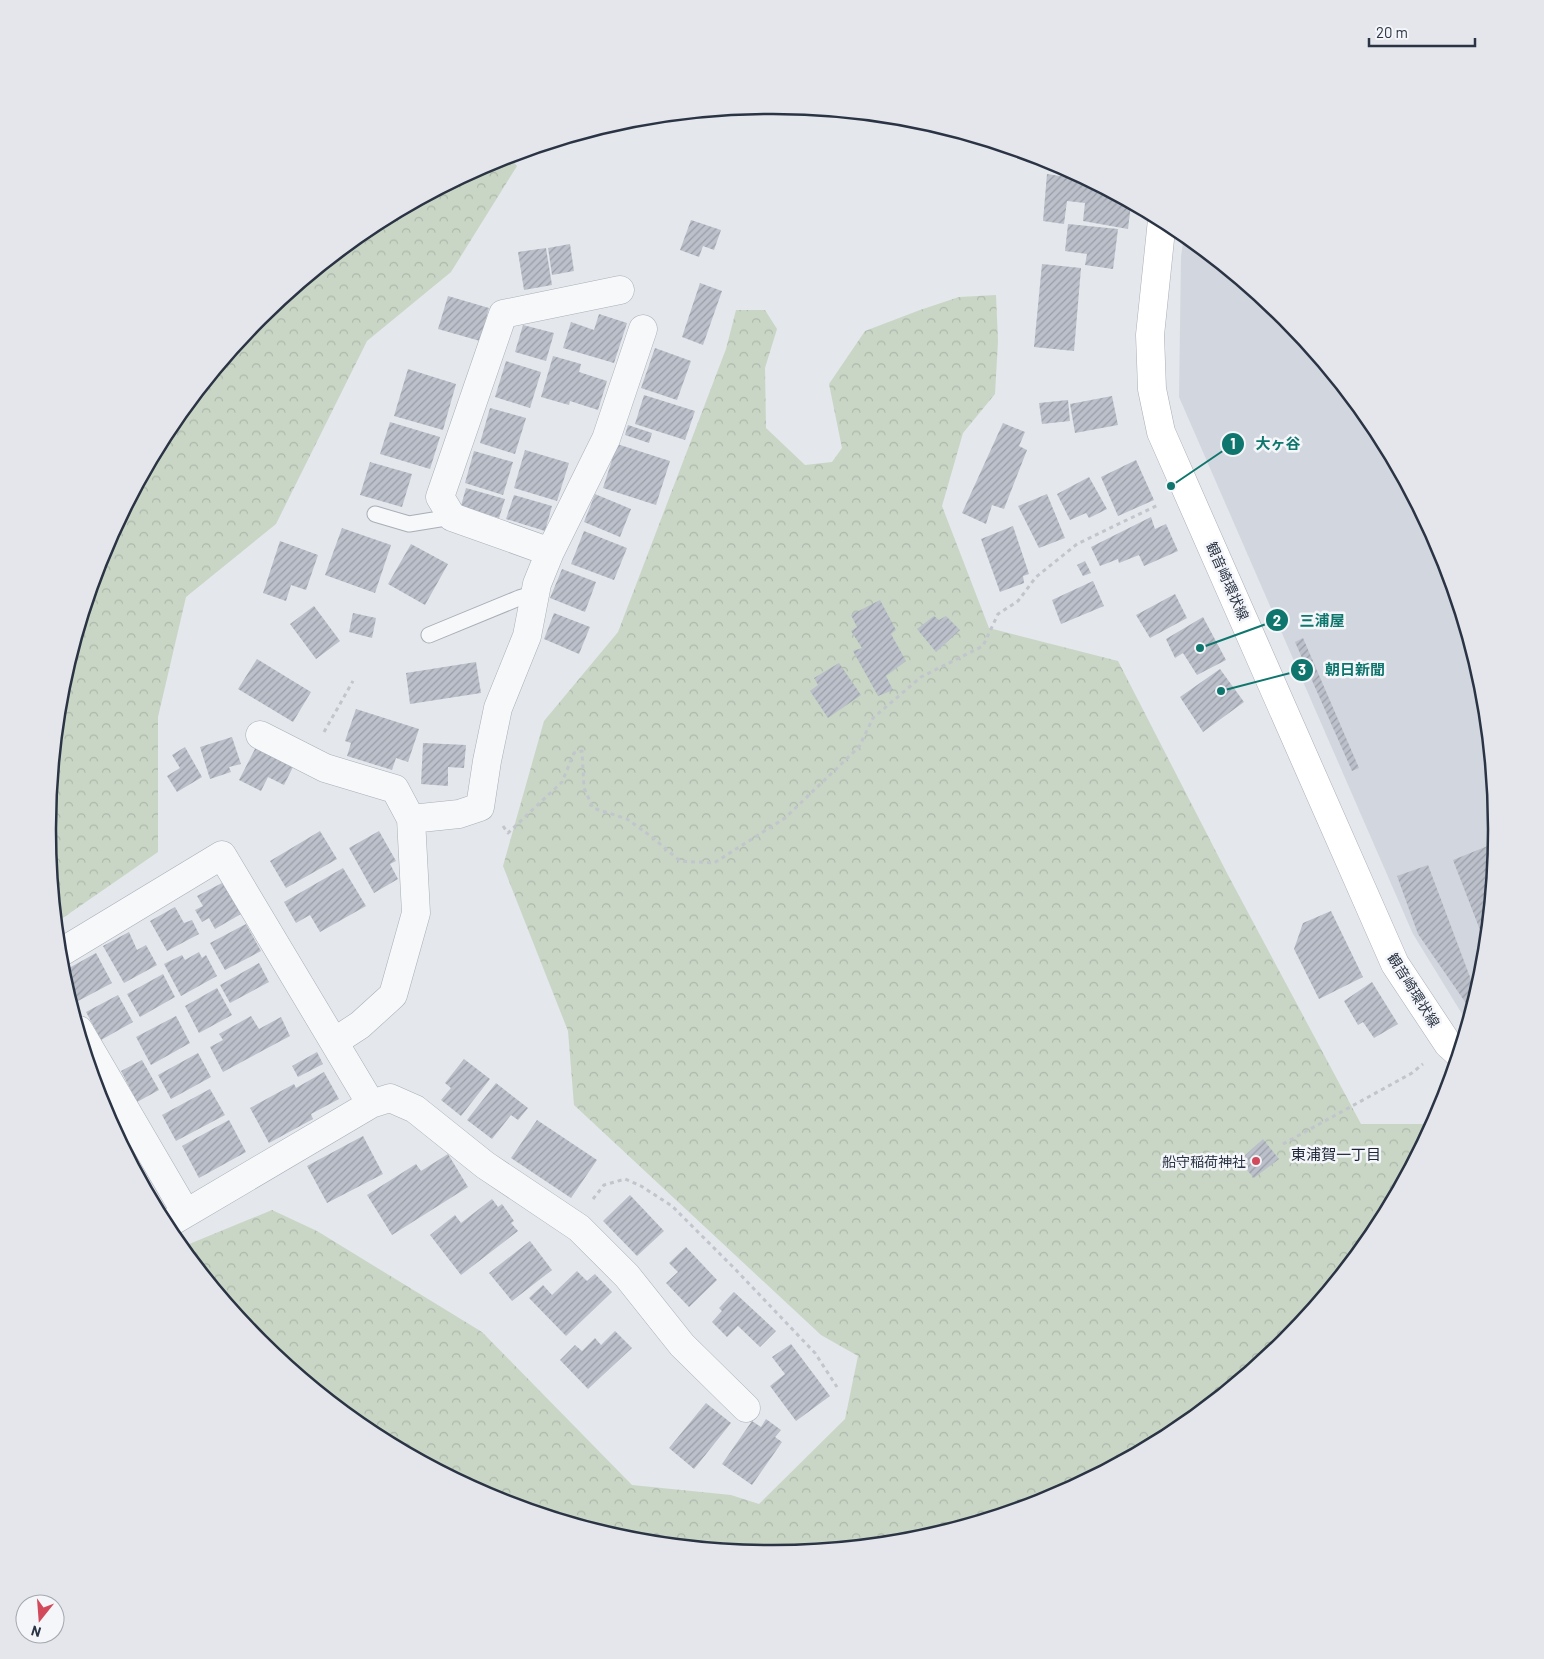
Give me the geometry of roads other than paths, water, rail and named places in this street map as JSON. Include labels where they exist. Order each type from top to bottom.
[{"type":"main road","name":"観音崎環状線","points":[[1161,229],[1150,335],[1152,389],[1161,432],[1395,964],[1453,1049]]},
{"type":"street","points":[[550,552],[452,517],[440,497],[503,314],[620,290]]},
{"type":"street","points":[[411,819],[459,814],[480,807],[498,708],[527,636],[537,584],[550,552],[606,439],[643,329]]},
{"type":"street","points":[[260,734],[325,768],[395,789],[411,819],[416,913],[393,995],[360,1025],[334,1042]]},
{"type":"street","points":[[67,949],[222,855],[371,1104]]},
{"type":"street","points":[[93,1058],[176,1219],[371,1104],[390,1098],[416,1110],[484,1165],[574,1224],[627,1276],[682,1345],[746,1408]]},
{"type":"lane","points":[[375,514],[409,524],[452,517]]},
{"type":"lane","points":[[429,635],[519,598],[536,593]]},
{"type":"place","name":"大ヶ谷","points":[[1171,486]]},
{"type":"place","name":"三浦屋","points":[[1200,648]]},
{"type":"place","name":"朝日新聞","points":[[1221,691]]},
{"type":"place","name":"船守稲荷神社","points":[[1256,1161]]},
{"type":"district","name":"東浦賀一丁目","points":[[1336,1154]]}]
